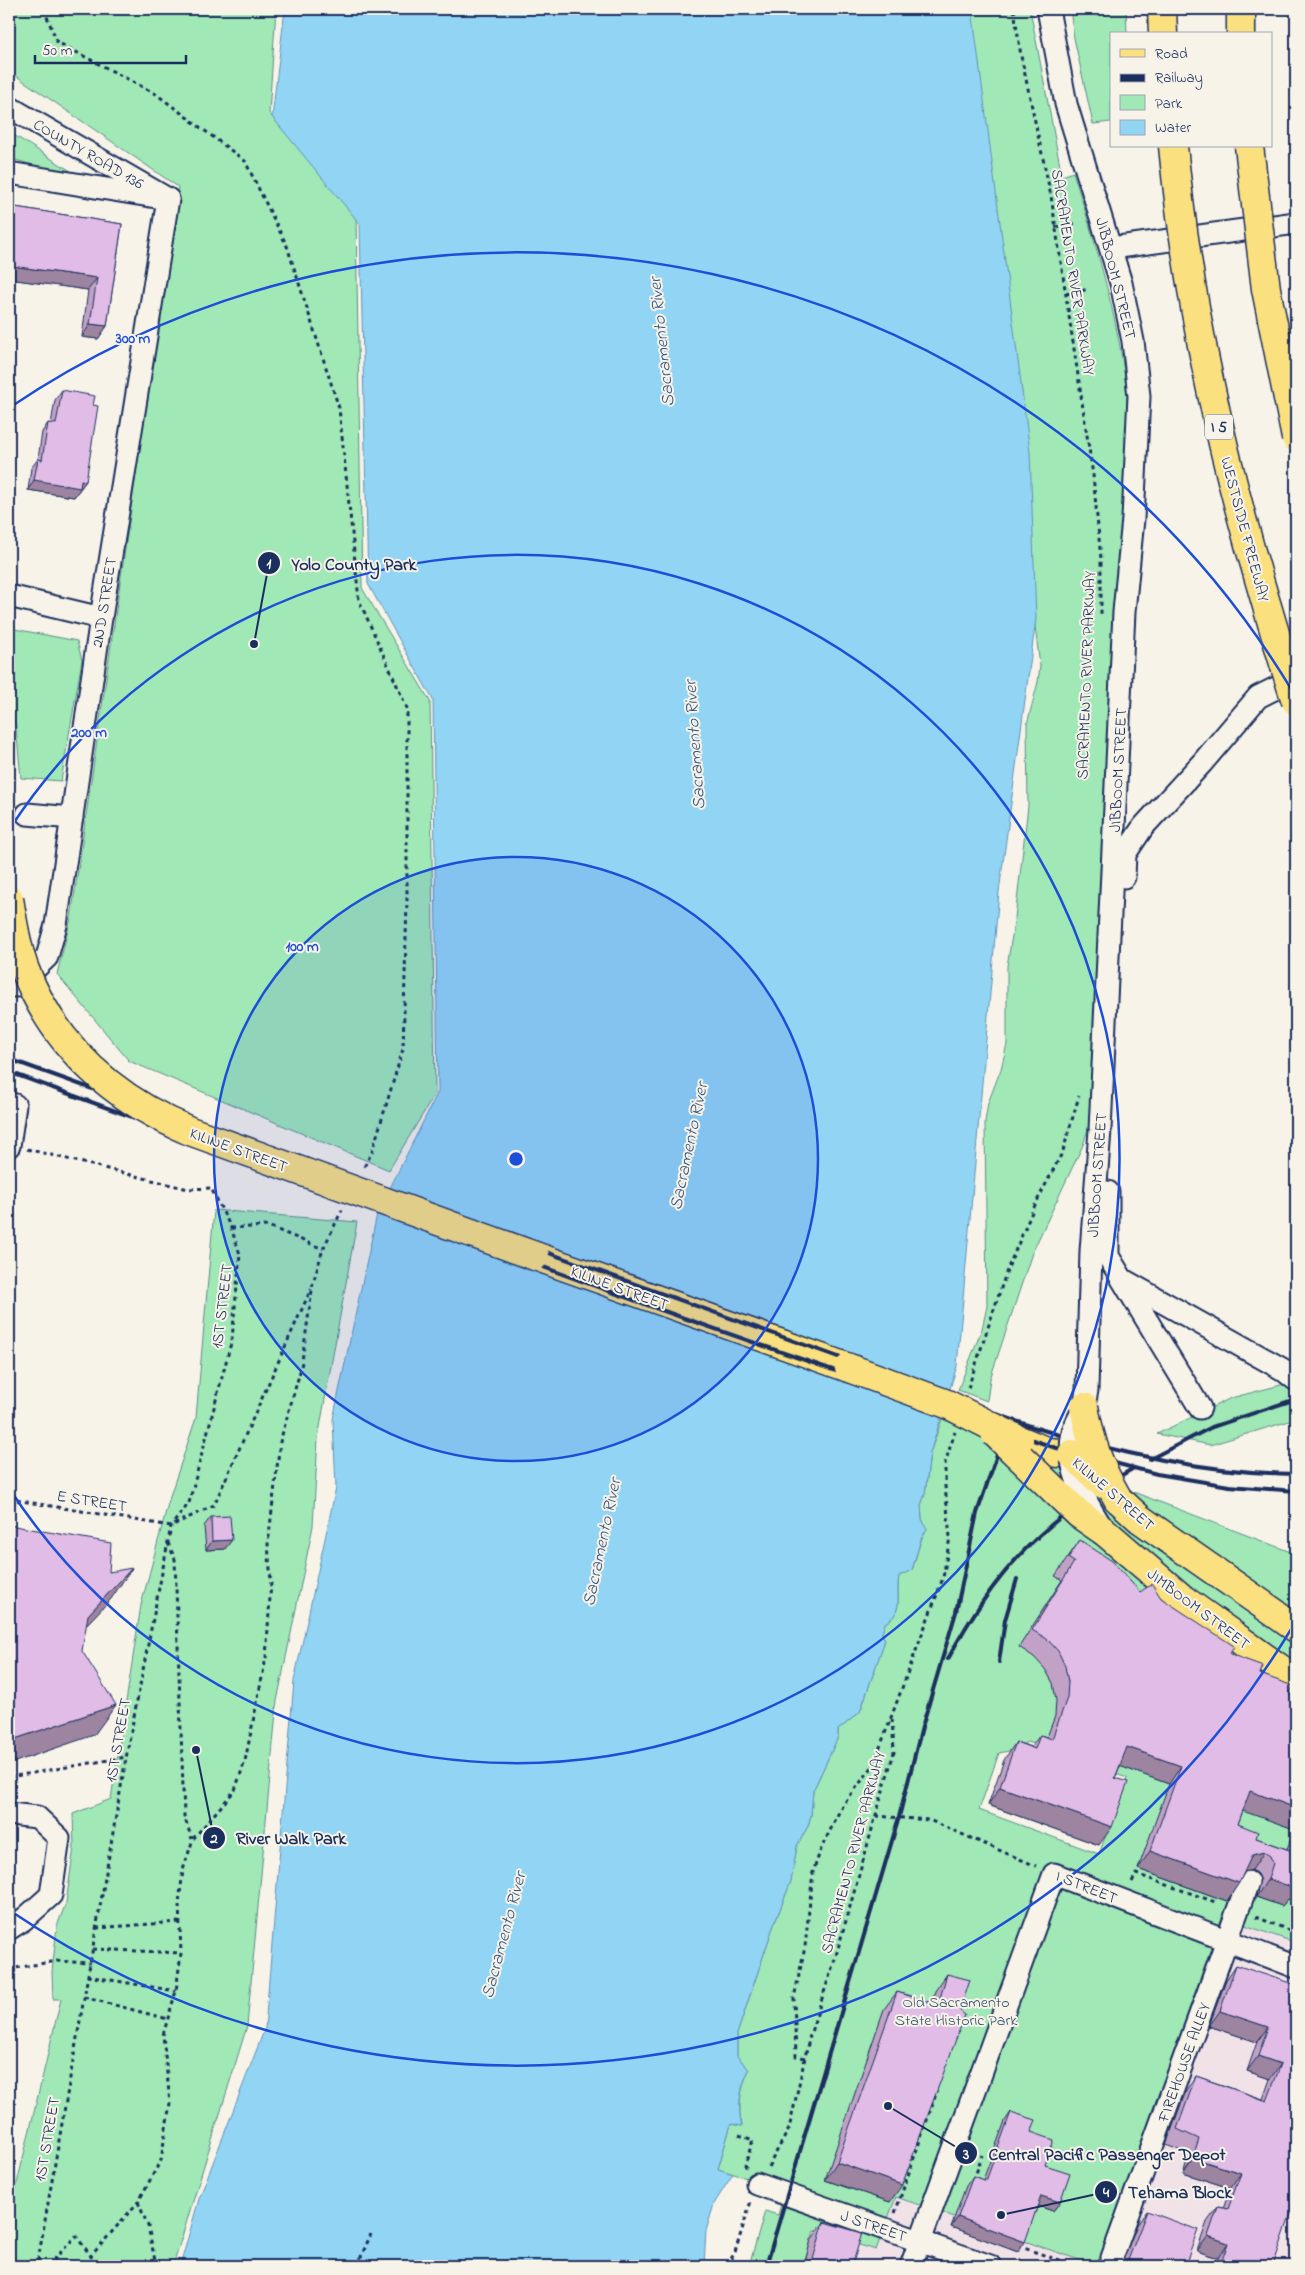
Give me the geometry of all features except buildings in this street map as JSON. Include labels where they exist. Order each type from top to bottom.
[{"type":"main road","points":[[1162,9],[1163,32]]},
{"type":"main road","points":[[1241,9],[1241,32]]},
{"type":"main road","name":"WESTSIDE FREEWAY","points":[[1172,148],[1185,259],[1204,359],[1240,519],[1296,701]]},
{"type":"main road","points":[[1249,148],[1266,289],[1296,438]]},
{"type":"main road","name":"KILINE STREET","points":[[9,899],[24,968],[37,998],[54,1027],[74,1052],[101,1078],[145,1110],[190,1131],[932,1398],[975,1416],[1030,1446],[1048,1452],[1072,1454],[1140,1519],[1296,1628]]},
{"type":"main road","points":[[1084,1407],[1093,1448],[1101,1469],[1118,1500]]},
{"type":"main road","name":"JIMBOOM STREET","points":[[975,1416],[1079,1514],[1105,1532],[1184,1600],[1296,1680]]},
{"type":"street","name":"JIBBOOM STREET","points":[[1048,9],[1066,104],[1121,283],[1133,341],[1139,396],[1133,519],[1124,612],[1100,1130],[1091,1251],[1087,1390],[1084,1407],[1073,1432],[1072,1454],[1081,1490],[1105,1532]]},
{"type":"street","name":"COUNTY ROAD 136","points":[[9,107],[168,199]]},
{"type":"street","points":[[9,173],[168,199]]},
{"type":"street","name":"2ND STREET","points":[[9,986],[17,986],[47,957],[56,926],[100,618],[168,199]]},
{"type":"street","points":[[1111,248],[1296,223]]},
{"type":"street","points":[[9,596],[100,618]]},
{"type":"street","points":[[1200,1408],[1125,1281],[1108,1256],[1108,1192],[1125,854],[1143,827],[1202,763],[1258,697],[1296,678]]},
{"type":"street","points":[[26,814],[72,818]]},
{"type":"street","points":[[9,1145],[12,1104]]},
{"type":"street","points":[[1125,1281],[1282,1369],[1296,1380]]},
{"type":"street","points":[[9,1814],[38,1817],[59,1838],[51,1895],[23,1920],[9,1929]]},
{"type":"street","points":[[911,2266],[1054,1874]]},
{"type":"street","name":"I STREET","points":[[1054,1874],[1296,1967]]},
{"type":"street","name":"FIREHOUSE ALLEY","points":[[1108,2266],[1248,1882]]},
{"type":"street","name":"J STREET","points":[[757,2184],[990,2266]]},
{"type":"path","points":[[44,9],[57,42],[156,94],[245,161],[287,246],[339,408],[359,600],[408,708],[407,901],[403,1049],[372,1152]]},
{"type":"path","name":"SACRAMENTO RIVER PARKWAY","points":[[1014,9],[1021,56],[1051,196],[1093,475],[1101,559],[1101,619]]},
{"type":"path","points":[[1055,227],[1077,223]]},
{"type":"path","points":[[1066,294],[1089,289]]},
{"type":"path","points":[[988,1332],[1018,1242],[1070,1133],[1080,1095]]},
{"type":"path","name":"1ST STREET","points":[[9,1145],[179,1187],[211,1188],[231,1228],[240,1254],[232,1339],[188,1503],[171,1526],[126,1757],[37,2266]]},
{"type":"path","points":[[91,2256],[138,2202],[161,2160],[170,2103],[164,2035],[176,1991],[182,1953],[179,1922],[183,1870],[193,1840],[235,1790],[245,1761],[266,1658],[271,1582],[268,1544],[280,1442],[301,1368],[314,1283],[323,1249],[268,1226],[231,1228]]},
{"type":"path","points":[[171,1526],[214,1505],[314,1283]]},
{"type":"path","name":"SACRAMENTO RIVER PARKWAY","points":[[727,2266],[735,2252],[757,2184],[778,2152],[789,2129],[805,2058],[894,1752],[892,1716],[943,1578],[950,1537],[945,1486],[945,1462]]},
{"type":"path","name":"E STREET","points":[[9,1499],[171,1526]]},
{"type":"path","points":[[168,1542],[175,1560],[184,1816],[193,1840]]},
{"type":"path","points":[[805,2058],[796,2056],[794,1998],[805,1948],[813,1872],[821,1850],[842,1806],[873,1766],[892,1716]]},
{"type":"path","points":[[9,1777],[126,1757]]},
{"type":"path","name":"I STREET","points":[[876,1816],[929,1820],[1054,1874]]},
{"type":"path","points":[[1136,1874],[1226,1906]]},
{"type":"path","points":[[1248,1915],[1296,1933]]},
{"type":"path","points":[[96,1928],[179,1922]]},
{"type":"path","points":[[93,1949],[182,1953]]},
{"type":"path","points":[[9,1969],[57,1960],[90,1963]]},
{"type":"path","points":[[87,1976],[176,1991]]},
{"type":"path","points":[[84,1997],[168,2019]]},
{"type":"path","points":[[898,2206],[940,2083]]},
{"type":"path","points":[[739,2135],[753,2140],[745,2165]]},
{"type":"path","points":[[973,2181],[982,2155]]},
{"type":"path","points":[[138,2202],[148,2226],[156,2266]]},
{"type":"path","points":[[357,2266],[371,2234]]},
{"type":"path","points":[[48,2266],[76,2236],[91,2256],[93,2266]]},
{"type":"path","points":[[1012,2244],[1076,2266]]},
{"type":"shaded area","points":[[1223,1917],[1296,1943],[1296,2266],[803,2266],[814,2231],[890,2209],[895,2197],[968,2223],[1202,1970]]},
{"type":"green space","points":[[9,9],[276,9],[269,113],[356,217],[362,588],[430,701],[435,1094],[389,1170],[129,1061],[57,974],[71,918],[178,187],[9,71]]},
{"type":"green space","points":[[957,9],[1030,9],[1062,176],[1073,172],[1097,251],[1117,332],[1127,404],[1094,1110],[1083,1145],[1032,1253],[990,1379],[987,1401],[958,1390],[982,1329],[987,1306],[985,1122],[988,1103],[1001,1069],[1007,1044],[1007,966],[1015,918],[1028,806],[1027,724],[1038,682],[1040,666]]},
{"type":"green space","points":[[1070,9],[1126,9],[1127,32],[1110,32],[1110,122],[1093,124],[1074,38]]},
{"type":"green space","points":[[9,132],[85,180],[9,158]]},
{"type":"green space","points":[[9,628],[77,641],[82,660],[61,781],[21,778],[16,727],[9,705]]},
{"type":"green space","points":[[214,1210],[357,1222],[318,1438],[313,1526],[277,1701],[247,2026],[173,2266],[9,2266],[9,2217],[61,1999],[53,1999],[52,1972],[57,1926],[66,1903],[74,1847],[73,1814],[111,1799],[141,1605],[170,1496],[196,1418]]},
{"type":"green space","points":[[1296,1381],[1296,1419],[1210,1445],[1157,1434],[1231,1398]]},
{"type":"green space","name":"Old Sacramento State Historic Park","points":[[942,1419],[1296,1554],[1296,1943],[1222,1917],[1097,2266],[896,2197],[876,2250],[814,2231],[803,2266],[749,2266],[765,2211],[778,2215],[785,2190],[718,2169],[731,2124],[742,2126],[741,2098],[749,2070],[737,2056],[737,2034],[772,1930],[791,1881],[797,1846],[808,1826],[811,1815],[813,1791],[838,1737],[838,1730],[860,1712],[885,1640],[882,1633],[885,1623],[891,1619],[897,1609],[899,1576],[912,1570],[926,1529],[922,1519],[921,1505],[925,1494],[930,1453]],"holes":[[[1027,1742],[1127,1778],[1099,1854],[979,1810],[999,1753],[1014,1750]]]},
{"type":"water","name":"Sacramento River","points":[[285,9],[972,9],[1030,452],[1036,619],[999,892],[957,1366],[930,1453],[925,1494],[921,1505],[922,1519],[927,1529],[921,1539],[912,1570],[899,1576],[897,1609],[891,1619],[885,1623],[882,1633],[885,1640],[860,1712],[838,1730],[838,1737],[813,1791],[811,1815],[808,1826],[797,1846],[791,1881],[772,1930],[737,2034],[737,2056],[749,2070],[740,2098],[742,2126],[731,2124],[718,2169],[733,2174],[714,2204],[706,2231],[704,2266],[180,2266],[199,2199],[265,2028],[294,1681],[336,1488],[333,1419],[377,1214],[438,1092],[433,700],[368,584],[360,224],[272,117]]},
{"type":"railway","points":[[9,1059],[1033,1427],[1098,1446],[1196,1466],[1263,1473],[1296,1474]]},
{"type":"railway","points":[[9,1072],[661,1310],[1053,1447],[1157,1474],[1229,1486],[1296,1491]]},
{"type":"railway","points":[[1150,1459],[1212,1427],[1296,1399]]},
{"type":"railway","points":[[766,2266],[899,1817],[922,1727],[956,1612],[977,1513],[997,1455]]},
{"type":"railway","points":[[948,1659],[984,1599],[1026,1549],[1075,1506],[1134,1468]]},
{"type":"railway","points":[[999,1662],[1005,1620],[1017,1579]]},
{"type":"place","name":"Yolo County Park","points":[[254,644]]},
{"type":"place","name":"River Walk Park","points":[[196,1750]]},
{"type":"place","name":"Central Pacific Passenger Depot","points":[[888,2106]]},
{"type":"place","name":"Tehama Block","points":[[1001,2215]]}]
